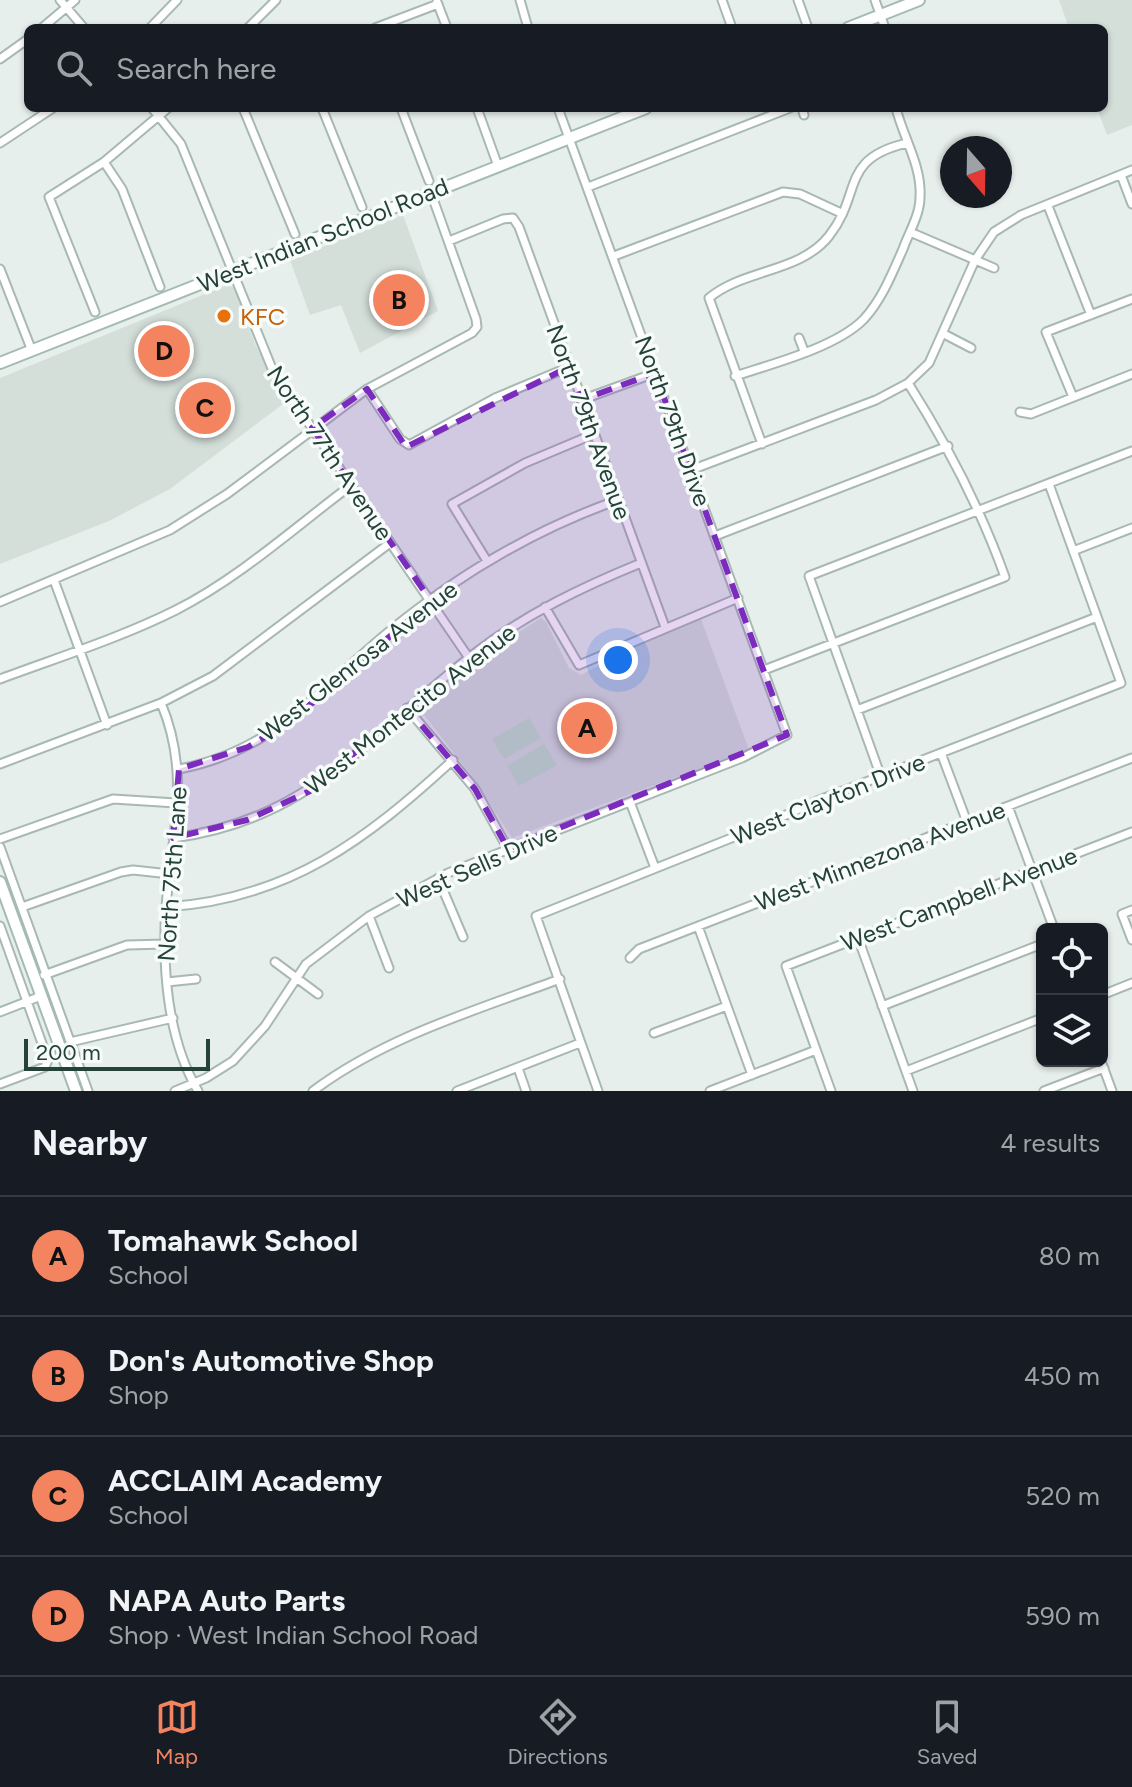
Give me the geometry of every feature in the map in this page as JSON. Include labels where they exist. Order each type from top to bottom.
[{"type":"main road","points":[[858,24],[919,0]]},
{"type":"main road","name":"West Indian School Road","points":[[0,363],[232,271],[430,187],[498,166],[636,112]]},
{"type":"main road","points":[[0,882],[40,976],[41,996],[76,1091]]},
{"type":"street","points":[[60,0],[81,24]]},
{"type":"street","points":[[47,24],[75,0]]},
{"type":"street","points":[[154,24],[177,0]]},
{"type":"street","points":[[252,24],[276,0]]},
{"type":"street","points":[[520,0],[527,24]]},
{"type":"street","points":[[722,0],[731,24]]},
{"type":"street","points":[[798,0],[807,24]]},
{"type":"street","points":[[875,0],[884,24]]},
{"type":"street","points":[[385,24],[437,2],[445,24]]},
{"type":"street","points":[[0,59],[24,42]]},
{"type":"street","points":[[0,143],[47,112]]},
{"type":"street","name":"North 77th Avenue","points":[[156,112],[181,144],[270,364],[469,658]]},
{"type":"street","points":[[95,312],[49,197],[104,162],[164,112]]},
{"type":"street","points":[[245,112],[295,234]]},
{"type":"street","points":[[324,112],[362,207]]},
{"type":"street","points":[[0,602],[170,530],[227,494],[367,389],[472,333],[477,327],[402,112]]},
{"type":"street","points":[[478,112],[498,166]]},
{"type":"street","name":"North 79th Drive","points":[[559,112],[787,735]]},
{"type":"street","points":[[588,187],[780,112]]},
{"type":"street","points":[[735,376],[804,351],[862,320],[890,279],[910,232],[920,198],[919,178],[897,112]]},
{"type":"street","points":[[762,444],[709,298],[812,252],[830,236],[860,167],[886,148],[907,143]]},
{"type":"street","points":[[104,162],[122,189],[160,287]]},
{"type":"street","points":[[691,470],[876,400],[908,383],[929,363],[975,260],[985,243],[1004,224],[1132,170]]},
{"type":"street","points":[[1121,175],[1132,204]]},
{"type":"street","points":[[614,256],[783,192],[800,194],[841,213]]},
{"type":"street","points":[[1048,206],[1091,315]]},
{"type":"street","name":"North 79th Avenue","points":[[449,241],[513,218],[665,627]]},
{"type":"street","points":[[910,232],[994,268]]},
{"type":"street","points":[[0,269],[32,351]]},
{"type":"street","points":[[1073,397],[1046,332],[1132,299]]},
{"type":"street","points":[[944,334],[971,348]]},
{"type":"street","points":[[799,338],[804,351]]},
{"type":"street","points":[[367,389],[400,439],[409,445],[495,398],[569,367]]},
{"type":"street","points":[[581,400],[655,373]]},
{"type":"street","points":[[1020,412],[1031,414],[1132,374]]},
{"type":"street","points":[[764,670],[1005,577],[981,510],[948,446],[908,383]]},
{"type":"street","points":[[487,561],[452,504],[525,463],[594,434]]},
{"type":"street","points":[[715,536],[948,446]]},
{"type":"street","points":[[881,777],[809,576],[1132,451]]},
{"type":"street","points":[[857,710],[1097,617],[1049,484]]},
{"type":"street","points":[[0,679],[178,610],[223,583],[350,486]]},
{"type":"street","name":"West Glenrosa Avenue","points":[[179,769],[220,759],[291,721],[385,634],[487,561],[556,524],[618,500]]},
{"type":"street","points":[[1073,551],[1132,528]]},
{"type":"street","points":[[0,764],[161,703],[213,676],[390,543]]},
{"type":"street","name":"West Montecito Avenue","points":[[173,838],[247,820],[310,791],[469,658],[545,607],[641,563]]},
{"type":"street","points":[[54,580],[107,725]]},
{"type":"street","points":[[545,607],[579,665],[738,598]]},
{"type":"street","name":"West Clayton Drive","points":[[560,979],[536,916],[1121,683],[1097,617]]},
{"type":"street","name":"North 75th Lane","points":[[161,703],[173,733],[179,769],[166,907],[167,982],[173,1018],[196,1087]]},
{"type":"street","points":[[407,708],[475,789],[508,849]]},
{"type":"street","name":"West Sells Drive","points":[[175,1091],[196,1087],[248,1047],[295,977],[315,955],[369,916],[438,878],[756,753],[787,735]]},
{"type":"street","points":[[941,753],[967,822]]},
{"type":"street","name":"West Minnezona Avenue","points":[[630,958],[639,949],[1132,758]]},
{"type":"street","points":[[166,907],[240,897],[307,871],[370,833],[453,760]]},
{"type":"street","points":[[0,839],[113,799],[176,803]]},
{"type":"street","points":[[630,802],[655,868]]},
{"type":"street","points":[[1008,806],[1052,923]]},
{"type":"street","name":"West Campbell Avenue","points":[[816,1050],[786,966],[1132,832]]},
{"type":"street","points":[[0,847],[22,907],[40,976],[88,1091]]},
{"type":"street","points":[[22,907],[121,872],[170,874]]},
{"type":"street","points":[[438,878],[463,937]]},
{"type":"street","points":[[1132,910],[1122,914],[1132,940]]},
{"type":"street","points":[[369,916],[389,968]]},
{"type":"street","points":[[0,926],[48,1065],[0,1084]]},
{"type":"street","points":[[698,926],[752,1075]]},
{"type":"street","points":[[858,938],[913,1091]]},
{"type":"street","points":[[40,976],[127,945],[165,944]]},
{"type":"street","points":[[882,1006],[1036,946]]},
{"type":"street","points":[[275,962],[318,994]]},
{"type":"street","points":[[167,982],[196,979]]},
{"type":"street","points":[[313,1091],[346,1066],[382,1048],[560,979],[598,1091]]},
{"type":"street","points":[[1108,993],[1132,983]]},
{"type":"street","points":[[0,1012],[41,996]]},
{"type":"street","points":[[654,1033],[727,1006]]},
{"type":"street","points":[[70,1042],[173,1018]]},
{"type":"street","points":[[906,1071],[1036,1020]]},
{"type":"street","points":[[457,1091],[580,1043]]},
{"type":"street","points":[[710,1091],[816,1050],[831,1091]]},
{"type":"street","points":[[1044,1091],[1096,1067]]},
{"type":"street","points":[[1103,1067],[1112,1091]]},
{"type":"street","points":[[518,1068],[526,1091]]},
{"type":"highlighted area","points":[[569,367],[581,400],[655,373],[787,735],[508,849],[475,789],[407,708],[310,791],[247,820],[173,838],[179,769],[248,747],[291,721],[431,601],[312,428],[367,389],[406,447]]},
{"type":"shaded area","points":[[1059,0],[1132,0],[1132,125],[1107,135],[1098,112],[1108,112],[1108,24],[1068,24]]},
{"type":"shaded area","points":[[403,215],[438,311],[360,353],[341,305],[310,315],[290,260]]},
{"type":"shaded area","points":[[227,285],[234,288],[255,344],[287,401],[170,489],[109,521],[0,564],[0,378]]},
{"type":"shaded area","points":[[541,618],[546,622],[569,668],[581,675],[641,643],[701,619],[749,750],[512,838],[473,778],[418,707],[464,668]]},
{"type":"green space","points":[[529,718],[541,738],[504,759],[492,739]]},
{"type":"green space","points":[[544,744],[557,765],[519,786],[507,766]]},
{"type":"place","name":"Don's Automotive Shop","points":[[399,300]]},
{"type":"place","name":"KFC","points":[[224,316]]},
{"type":"place","name":"NAPA Auto Parts","points":[[164,351]]},
{"type":"place","name":"ACCLAIM Academy","points":[[205,408]]},
{"type":"place","name":"Tomahawk School","points":[[587,728]]}]
